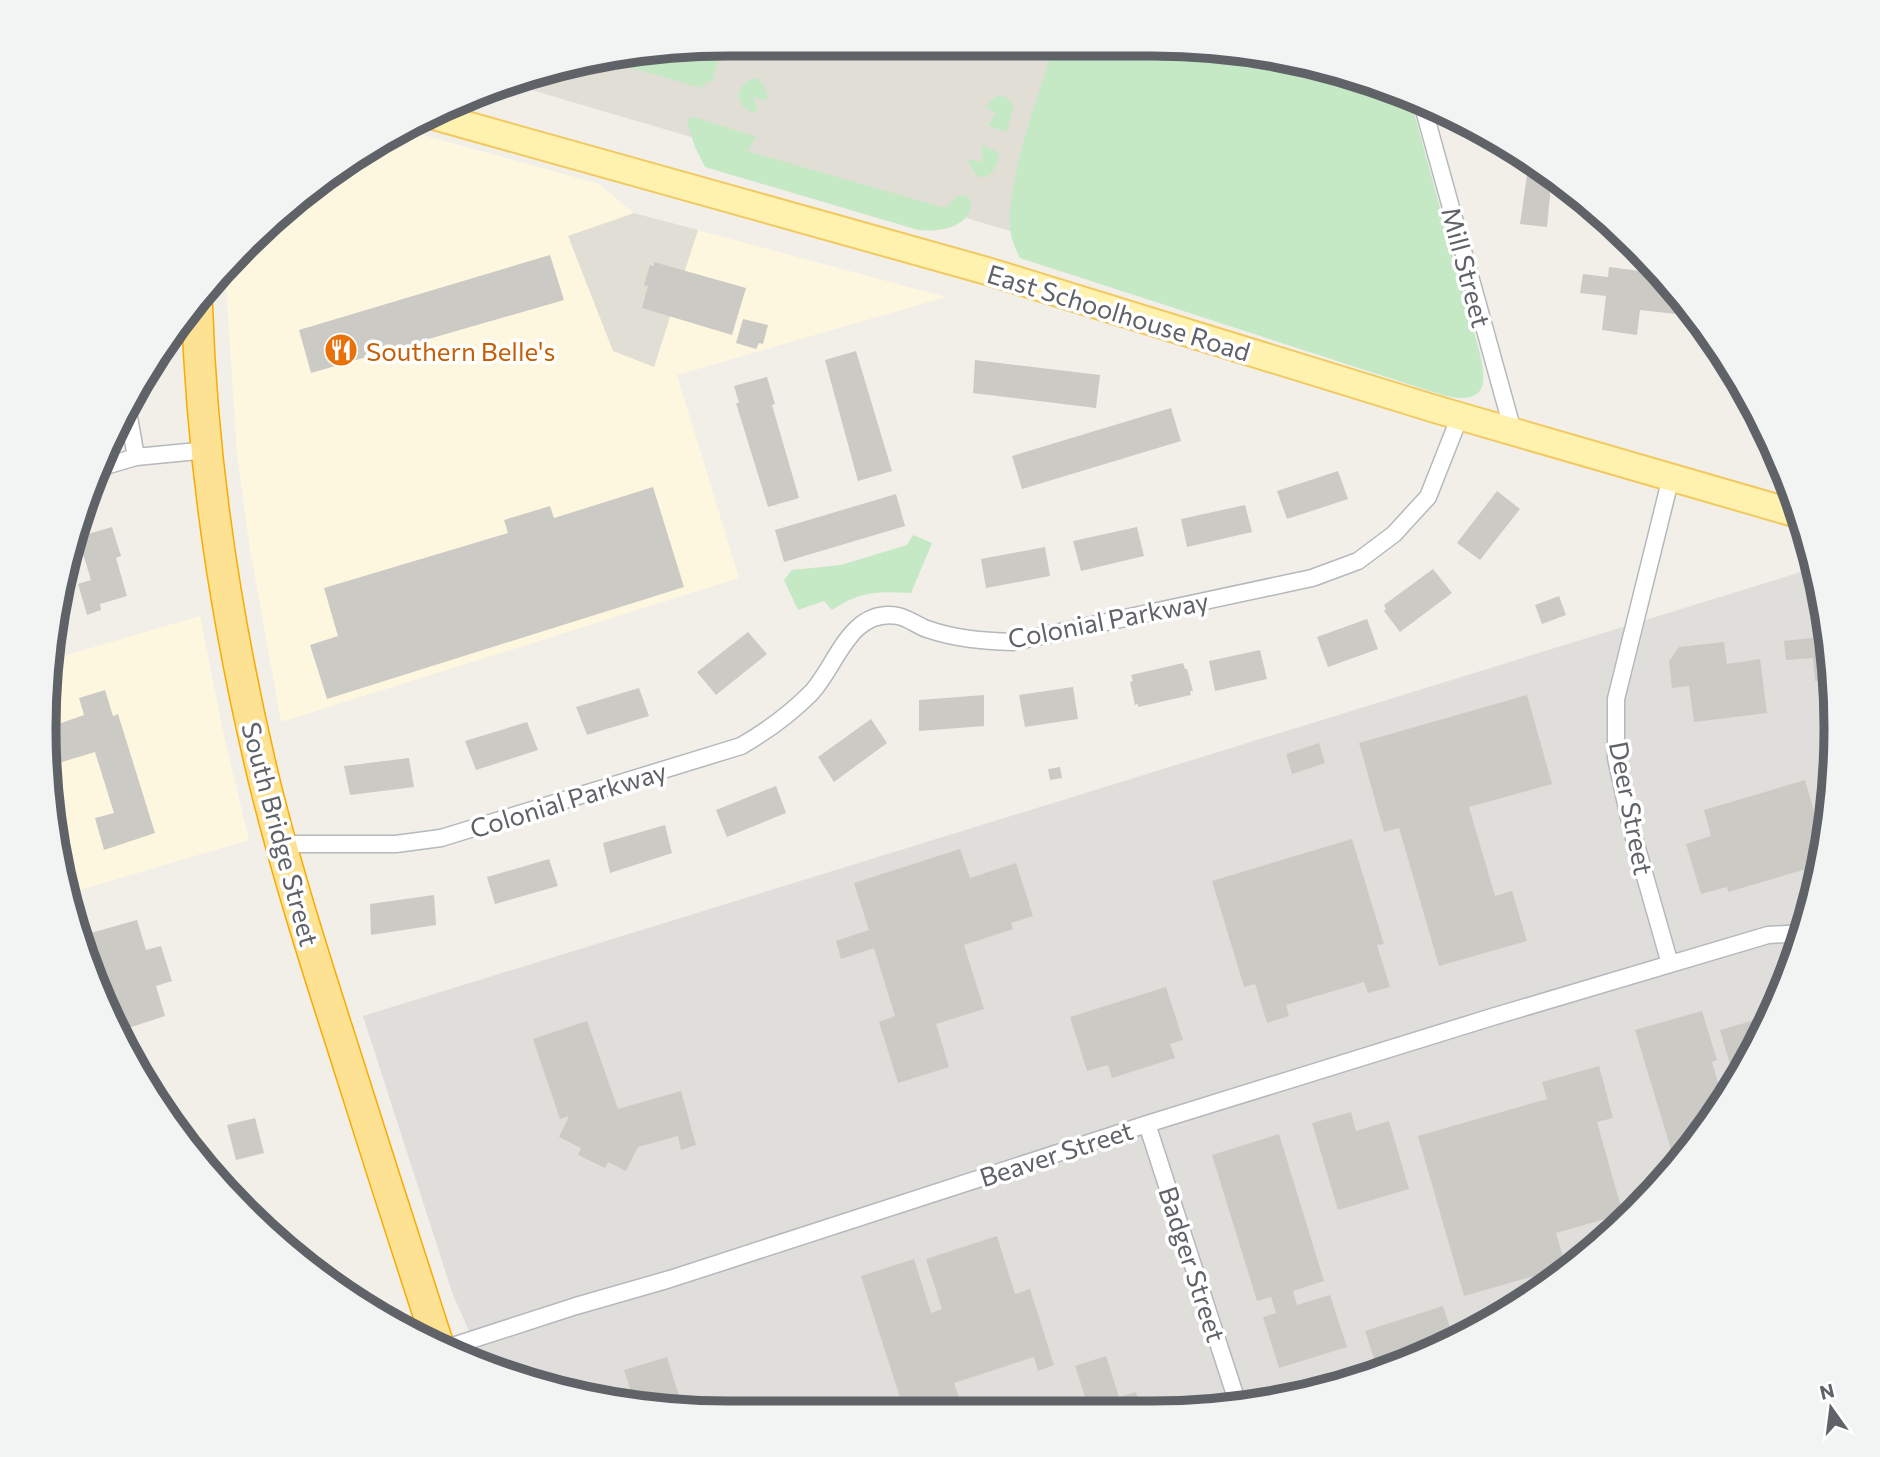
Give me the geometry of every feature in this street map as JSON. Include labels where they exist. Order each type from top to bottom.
[{"type":"highway","name":"South Bridge Street","points":[[198,316],[208,450],[234,633],[253,731],[310,947],[437,1335]]},
{"type":"main road","name":"East Schoolhouse Road","points":[[445,119],[987,271],[1460,416],[1788,511]]},
{"type":"street","name":"Mill Street","points":[[1425,114],[1513,431]]},
{"type":"street","name":"Colonial Parkway","points":[[282,844],[396,844],[441,838],[741,746],[778,724],[813,692],[857,627],[876,618],[897,616],[925,629],[965,640],[1013,642],[1324,574],[1358,561],[1394,534],[1428,497],[1460,416]]},
{"type":"street","points":[[130,422],[136,457]]},
{"type":"street","points":[[110,465],[136,457],[208,450]]},
{"type":"street","name":"Deer Street","points":[[1670,964],[1631,827],[1616,758],[1616,699],[1671,477]]},
{"type":"street","points":[[1670,964],[1768,935],[1792,934]]},
{"type":"street","name":"Beaver Street","points":[[456,1343],[670,1279],[1147,1124],[1670,964]]},
{"type":"street","name":"Badger Street","points":[[1147,1124],[1235,1395]]},
{"type":"shaded area","points":[[728,56],[1195,57],[1283,69],[1326,79],[1375,95],[1445,359],[525,88],[597,69],[641,62]]},
{"type":"shaded area","points":[[416,133],[599,184],[634,213],[946,297],[677,375],[739,578],[281,722],[250,549],[237,455],[226,282],[285,223],[319,195],[355,169]]},
{"type":"shaded area","points":[[634,213],[698,230],[654,367],[613,351],[568,236]]},
{"type":"shaded area","points":[[1805,571],[1823,685],[1823,772],[1818,816],[1801,903],[1788,945],[1755,1026],[1734,1065],[1711,1102],[1657,1172],[1595,1234],[1561,1262],[1525,1288],[1449,1332],[1409,1350],[1326,1378],[1283,1388],[1195,1400],[685,1400],[597,1388],[554,1378],[479,1353],[453,1295],[363,1016]]},
{"type":"shaded area","points":[[200,616],[224,736],[249,840],[76,891],[69,860],[57,772],[57,685],[60,657]]},
{"type":"green space","points":[[720,56],[712,82],[708,81],[701,88],[622,65],[685,57]]},
{"type":"green space","points":[[1050,56],[1195,57],[1239,62],[1326,79],[1413,109],[1480,354],[1483,384],[1480,390],[1468,397],[1445,396],[1020,258],[1010,228],[1010,208],[1025,136]]},
{"type":"green space","points":[[757,78],[764,85],[768,97],[766,100],[754,97],[757,110],[754,113],[742,106],[738,96],[744,84]]},
{"type":"green space","points":[[997,95],[1006,97],[1014,105],[1005,132],[988,125],[996,113],[985,107]]},
{"type":"green space","points":[[694,117],[755,136],[747,151],[945,208],[957,196],[965,195],[971,201],[970,210],[960,223],[944,229],[918,230],[705,167],[687,122]]},
{"type":"green space","points":[[984,145],[997,152],[999,160],[991,174],[981,178],[975,174],[968,161],[982,162]]},
{"type":"green space","points":[[913,535],[932,543],[911,593],[870,594],[852,599],[832,610],[824,601],[798,610],[784,580],[792,570],[841,565],[907,545]]},
{"type":"building","points":[[1528,171],[1551,188],[1547,227],[1520,224]]},
{"type":"building","points":[[550,255],[564,300],[311,373],[299,330]]},
{"type":"building","points":[[654,262],[746,288],[732,335],[642,308],[648,286],[644,285],[650,265],[654,266]]},
{"type":"building","points":[[1609,267],[1644,272],[1681,315],[1640,310],[1637,335],[1602,330],[1606,296],[1580,293],[1583,274],[1608,277]]},
{"type":"building","points":[[743,319],[768,325],[763,344],[759,343],[756,349],[736,343]]},
{"type":"building","points":[[856,351],[892,471],[858,481],[825,360]]},
{"type":"building","points":[[975,360],[1100,375],[1096,408],[973,393]]},
{"type":"building","points":[[767,377],[775,404],[772,405],[799,498],[768,507],[736,403],[739,403],[734,386]]},
{"type":"building","points":[[1171,408],[1181,441],[1022,489],[1012,456]]},
{"type":"building","points":[[1338,471],[1348,499],[1287,519],[1277,491]]},
{"type":"building","points":[[653,487],[684,587],[327,699],[310,645],[338,636],[324,588],[508,533],[504,520],[550,506],[554,518]]},
{"type":"building","points":[[1497,491],[1520,509],[1480,560],[1457,543]]},
{"type":"building","points":[[896,494],[905,526],[784,562],[775,530]]},
{"type":"building","points":[[1245,505],[1252,532],[1187,547],[1181,519]]},
{"type":"building","points":[[112,527],[121,556],[116,558],[127,596],[100,604],[101,610],[87,615],[78,584],[91,580],[81,547],[85,535]]},
{"type":"building","points":[[1137,527],[1144,556],[1081,571],[1073,541]]},
{"type":"building","points":[[1045,547],[1050,576],[986,588],[981,559]]},
{"type":"building","points":[[1433,569],[1452,593],[1400,632],[1384,611],[1384,605]]},
{"type":"building","points":[[1559,596],[1566,615],[1542,624],[1535,605]]},
{"type":"building","points":[[1367,619],[1378,649],[1328,667],[1317,637]]},
{"type":"building","points":[[748,632],[767,654],[716,695],[697,672]]},
{"type":"building","points":[[1817,637],[1822,680],[1815,681],[1813,658],[1786,660],[1784,641]]},
{"type":"building","points":[[1724,642],[1727,664],[1760,659],[1767,713],[1694,722],[1689,686],[1672,688],[1669,661],[1679,647]]},
{"type":"building","points":[[1260,650],[1267,679],[1215,691],[1209,661]]},
{"type":"building","points":[[1183,663],[1193,691],[1190,691],[1191,695],[1138,707],[1138,704],[1135,705],[1131,675]]},
{"type":"building","points":[[1073,687],[1078,719],[1025,727],[1019,695]]},
{"type":"building","points":[[639,688],[649,716],[587,735],[576,707]]},
{"type":"building","points":[[105,690],[113,716],[118,714],[155,833],[104,850],[95,818],[114,813],[95,752],[57,764],[56,725],[84,715],[79,698]]},
{"type":"building","points":[[984,695],[984,726],[919,731],[919,700]]},
{"type":"building","points":[[1527,695],[1552,784],[1469,807],[1495,896],[1512,891],[1527,941],[1439,966],[1399,828],[1384,832],[1359,743]]},
{"type":"building","points":[[871,719],[887,743],[834,782],[818,757]]},
{"type":"building","points":[[527,722],[538,750],[476,770],[465,741]]},
{"type":"building","points":[[1319,743],[1325,763],[1292,774],[1286,754]]},
{"type":"building","points":[[409,758],[414,787],[350,795],[344,766]]},
{"type":"building","points":[[1060,767],[1062,778],[1050,780],[1048,769]]},
{"type":"building","points":[[1805,780],[1817,822],[1809,868],[1728,892],[1727,887],[1701,894],[1686,844],[1711,836],[1704,810]]},
{"type":"building","points":[[776,786],[786,813],[727,837],[716,810]]},
{"type":"building","points":[[665,825],[672,853],[610,873],[603,843]]},
{"type":"building","points":[[1352,839],[1384,944],[1377,945],[1390,987],[1368,993],[1364,982],[1286,1005],[1289,1016],[1267,1023],[1255,984],[1244,987],[1212,881]]},
{"type":"building","points":[[960,849],[970,878],[1016,863],[1033,916],[1011,923],[1013,929],[964,945],[984,1009],[936,1024],[949,1067],[898,1083],[879,1022],[895,1016],[874,948],[841,959],[836,941],[869,930],[854,883]]},
{"type":"building","points":[[549,859],[558,886],[495,904],[487,877]]},
{"type":"building","points":[[434,895],[436,925],[371,935],[370,904]]},
{"type":"building","points":[[137,920],[146,950],[161,946],[172,981],[156,986],[165,1016],[126,1029],[107,986],[88,934]]},
{"type":"building","points":[[1166,987],[1183,1040],[1170,1044],[1175,1058],[1112,1078],[1108,1065],[1087,1071],[1070,1017]]},
{"type":"building","points":[[1702,1011],[1717,1060],[1712,1062],[1720,1088],[1672,1154],[1635,1030]]},
{"type":"building","points":[[1758,1019],[1731,1069],[1720,1030]]},
{"type":"building","points":[[587,1021],[618,1109],[681,1091],[696,1145],[681,1150],[678,1136],[638,1147],[626,1171],[608,1162],[605,1168],[578,1155],[581,1148],[559,1137],[569,1116],[560,1119],[533,1039]]},
{"type":"building","points":[[1599,1066],[1613,1118],[1597,1122],[1622,1209],[1613,1217],[1556,1233],[1564,1260],[1546,1273],[1464,1296],[1418,1136],[1547,1099],[1542,1082]]},
{"type":"building","points":[[1351,1112],[1356,1131],[1389,1121],[1409,1189],[1338,1210],[1312,1123]]},
{"type":"building","points":[[255,1118],[264,1153],[236,1160],[227,1125]]},
{"type":"building","points":[[1279,1134],[1324,1281],[1293,1291],[1297,1305],[1330,1295],[1347,1347],[1279,1368],[1263,1317],[1276,1313],[1271,1297],[1257,1301],[1212,1155]]},
{"type":"building","points":[[997,1236],[1015,1294],[1030,1289],[1054,1365],[1038,1371],[1034,1357],[954,1383],[960,1401],[901,1401],[861,1276],[914,1259],[931,1313],[942,1309],[926,1259]]},
{"type":"building","points":[[1443,1306],[1451,1331],[1375,1362],[1365,1331]]},
{"type":"building","points":[[1106,1356],[1119,1397],[1136,1392],[1139,1401],[1086,1401],[1075,1366]]},
{"type":"building","points":[[667,1357],[680,1399],[632,1394],[624,1370]]},
{"type":"place","name":"Southern Belle's","points":[[341,350]]}]
